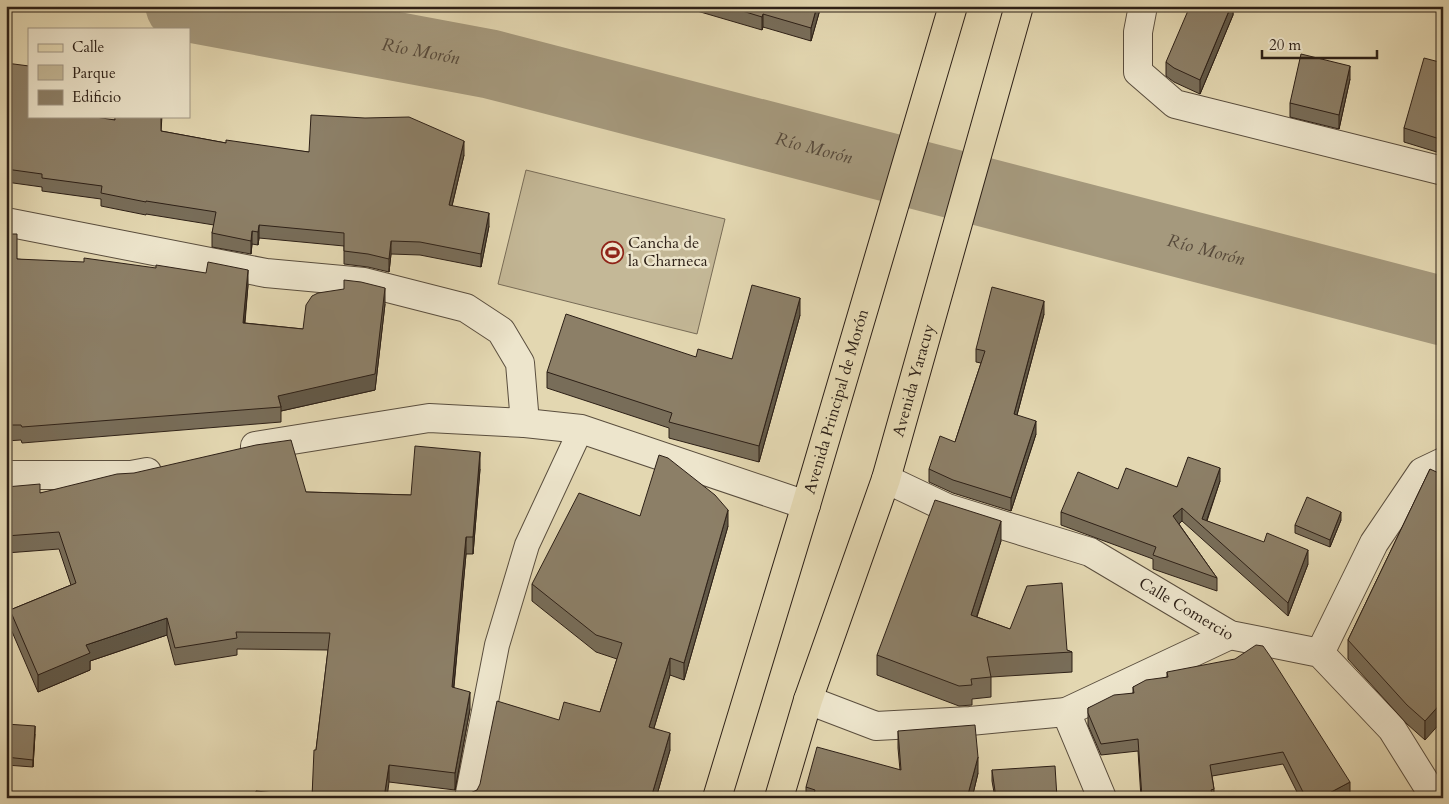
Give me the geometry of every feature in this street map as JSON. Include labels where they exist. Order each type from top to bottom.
[{"type":"main road","name":"Avenida Principal de Morón","points":[[717,798],[954,6]]},
{"type":"main road","name":"Avenida Yaracuy","points":[[886,479],[1020,6]]},
{"type":"main road","points":[[779,798],[808,700],[886,479]]},
{"type":"street","points":[[1143,6],[1138,32],[1138,72],[1175,104],[1443,171]]},
{"type":"street","points":[[6,222],[266,273],[364,282],[466,308],[501,331],[520,363],[525,423]]},
{"type":"street","points":[[234,451],[429,418],[525,423],[581,429],[806,505]]},
{"type":"street","points":[[1435,798],[1392,729],[1320,653],[1374,543],[1422,472],[1443,462]]},
{"type":"street","points":[[6,475],[131,475],[169,466]]},
{"type":"street","name":"Calle Comercio","points":[[886,479],[947,508],[1090,552],[1230,636],[1320,653]]},
{"type":"street","points":[[808,700],[876,726],[970,721],[1066,712],[1230,636]]},
{"type":"street","points":[[1066,712],[1102,798]]},
{"type":"lane","points":[[467,798],[497,645],[527,545],[581,429]]},
{"type":"green space","name":"Cancha de la Charneca","points":[[526,170],[725,219],[697,334],[498,284]]},
{"type":"building","points":[[726,6],[817,6],[811,28],[763,14],[762,17]]},
{"type":"building","points":[[1190,6],[1231,6],[1200,80],[1174,68],[1166,62]]},
{"type":"building","points":[[1301,54],[1350,66],[1339,115],[1290,103]]},
{"type":"building","points":[[1424,58],[1443,63],[1443,129],[1440,139],[1404,128]]},
{"type":"building","points":[[6,63],[28,66],[28,118],[102,118],[115,120],[115,118],[161,118],[161,131],[226,143],[226,140],[309,152],[311,115],[365,118],[409,117],[464,141],[449,205],[489,213],[481,254],[420,242],[391,241],[389,259],[344,251],[344,233],[259,225],[258,232],[252,231],[251,241],[212,233],[216,212],[146,202],[101,193],[102,186],[42,178],[42,174],[6,169]]},
{"type":"building","points":[[6,234],[17,234],[17,259],[84,262],[84,258],[156,268],[156,265],[206,273],[208,262],[248,270],[243,323],[303,329],[306,305],[312,296],[318,293],[344,289],[344,280],[385,288],[375,374],[278,396],[281,407],[22,427],[21,425],[6,425]]},
{"type":"building","points":[[752,285],[800,298],[759,446],[669,422],[672,413],[547,372],[566,314],[696,357],[698,349],[732,359]]},
{"type":"building","points":[[992,287],[1044,301],[1014,414],[1036,421],[1011,498],[953,480],[929,469],[940,436],[955,442],[985,351],[976,349]]},
{"type":"building","points":[[291,440],[306,492],[411,495],[415,446],[480,452],[473,537],[466,537],[452,687],[470,692],[455,773],[389,765],[384,798],[255,798],[256,791],[312,797],[314,750],[316,750],[330,633],[236,632],[237,638],[175,648],[167,618],[86,645],[90,653],[38,675],[10,610],[76,583],[59,532],[6,536],[6,487],[40,484],[40,493],[117,474],[134,473],[256,445]]},
{"type":"building","points":[[659,455],[668,458],[715,495],[728,510],[684,663],[670,658],[649,727],[670,733],[651,798],[467,798],[468,794],[477,790],[480,784],[497,701],[559,720],[564,702],[600,712],[622,643],[596,635],[532,584],[579,493],[640,516]]},
{"type":"building","points":[[1188,457],[1220,468],[1202,519],[1264,542],[1267,533],[1308,550],[1288,603],[1182,508],[1173,516],[1217,578],[1153,555],[1156,547],[1061,512],[1078,472],[1118,489],[1126,468],[1177,487]]},
{"type":"building","points":[[1430,469],[1443,475],[1443,701],[1425,721],[1407,705],[1348,640]]},
{"type":"building","points":[[1307,497],[1341,512],[1330,540],[1295,525]]},
{"type":"building","points":[[935,500],[1001,521],[971,615],[1010,629],[1027,586],[1062,583],[1067,650],[1072,652],[987,657],[991,677],[971,679],[972,685],[959,686],[877,655]]},
{"type":"building","points":[[1256,645],[1263,646],[1270,656],[1350,782],[1320,798],[1306,798],[1283,752],[1210,765],[1214,789],[1211,790],[1213,798],[1142,798],[1138,739],[1101,744],[1088,713],[1088,708],[1114,695],[1134,693],[1133,687],[1146,680],[1168,677],[1167,672],[1235,659]]},
{"type":"building","points":[[6,724],[35,726],[33,760],[6,757]]},
{"type":"building","points":[[975,725],[978,757],[967,798],[813,798],[815,790],[806,787],[817,747],[901,770],[898,731]]},
{"type":"building","points":[[1055,766],[1057,798],[996,798],[992,770]]},
{"type":"waterway","name":"Río Morón","points":[[180,6],[490,64],[1443,311]]},
{"type":"place","name":"Cancha de la Charneca","points":[[612,252]]}]
